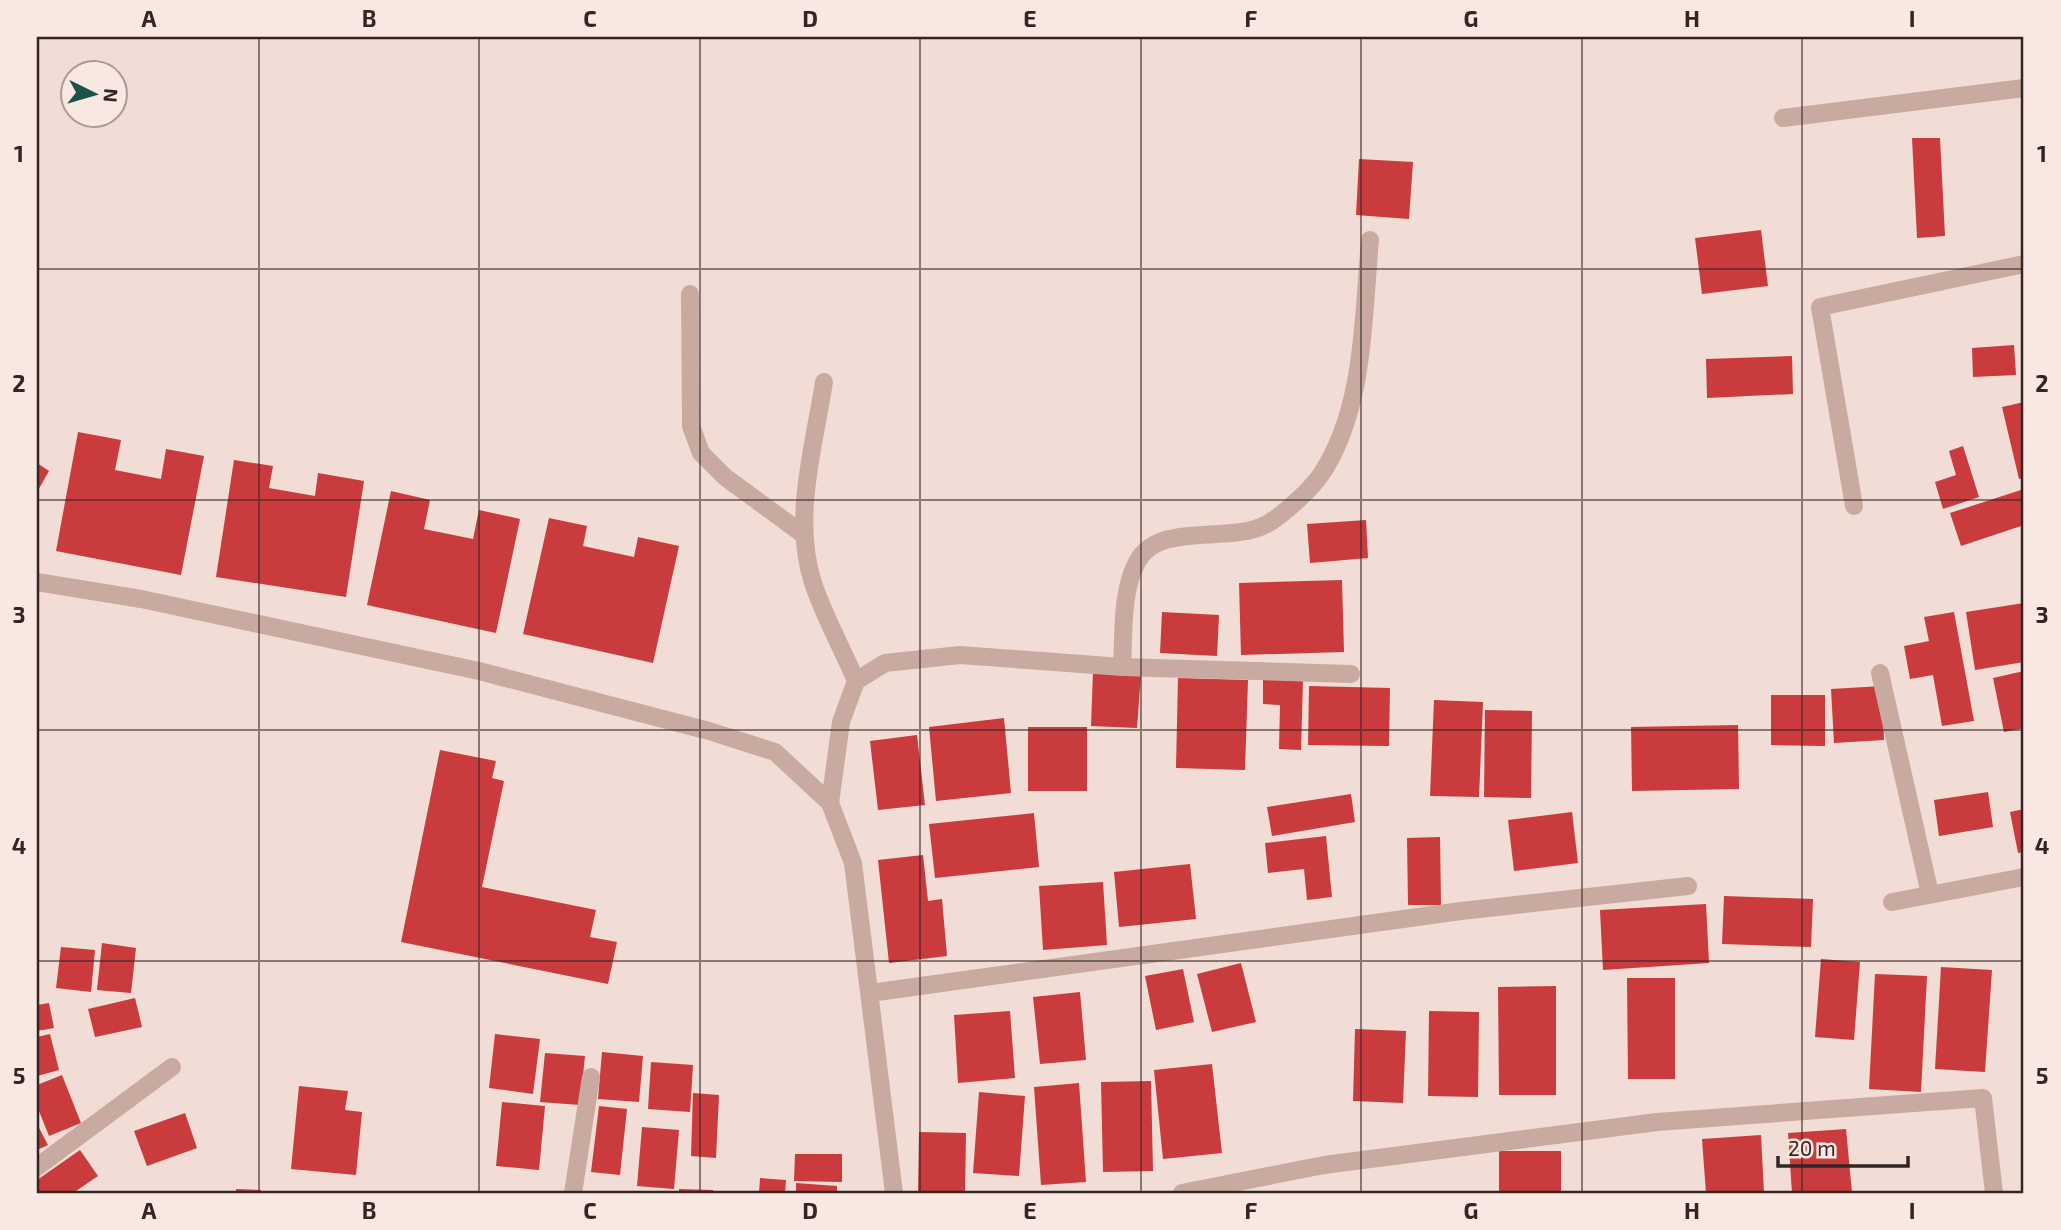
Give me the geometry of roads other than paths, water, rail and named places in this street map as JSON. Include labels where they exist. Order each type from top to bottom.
[{"type":"street","points":[[1783,118],[2024,88]]},
{"type":"street","points":[[1122,667],[1128,592],[1138,562],[1153,544],[1181,537],[1234,534],[1265,525],[1288,508],[1319,477],[1342,433],[1356,383],[1370,240]]},
{"type":"street","points":[[1854,506],[1821,307],[2024,264]]},
{"type":"street","points":[[690,295],[691,426],[701,453],[725,477],[804,535]]},
{"type":"street","points":[[824,382],[805,498],[804,535],[813,582],[856,681]]},
{"type":"street","points":[[37,582],[141,599],[479,671],[709,731],[775,752],[831,803]]},
{"type":"street","points":[[894,1193],[853,863],[831,803],[841,722],[856,681],[885,663],[960,655],[1122,667],[1351,674]]},
{"type":"street","points":[[1880,673],[1930,894]]},
{"type":"street","points":[[1892,902],[2024,877]]},
{"type":"street","points":[[870,993],[1461,911],[1688,886]]},
{"type":"street","points":[[37,1167],[172,1067]]},
{"type":"street","points":[[573,1193],[591,1077]]},
{"type":"street","points":[[1182,1193],[1324,1165],[1657,1122],[1983,1098],[1994,1193]]}]
